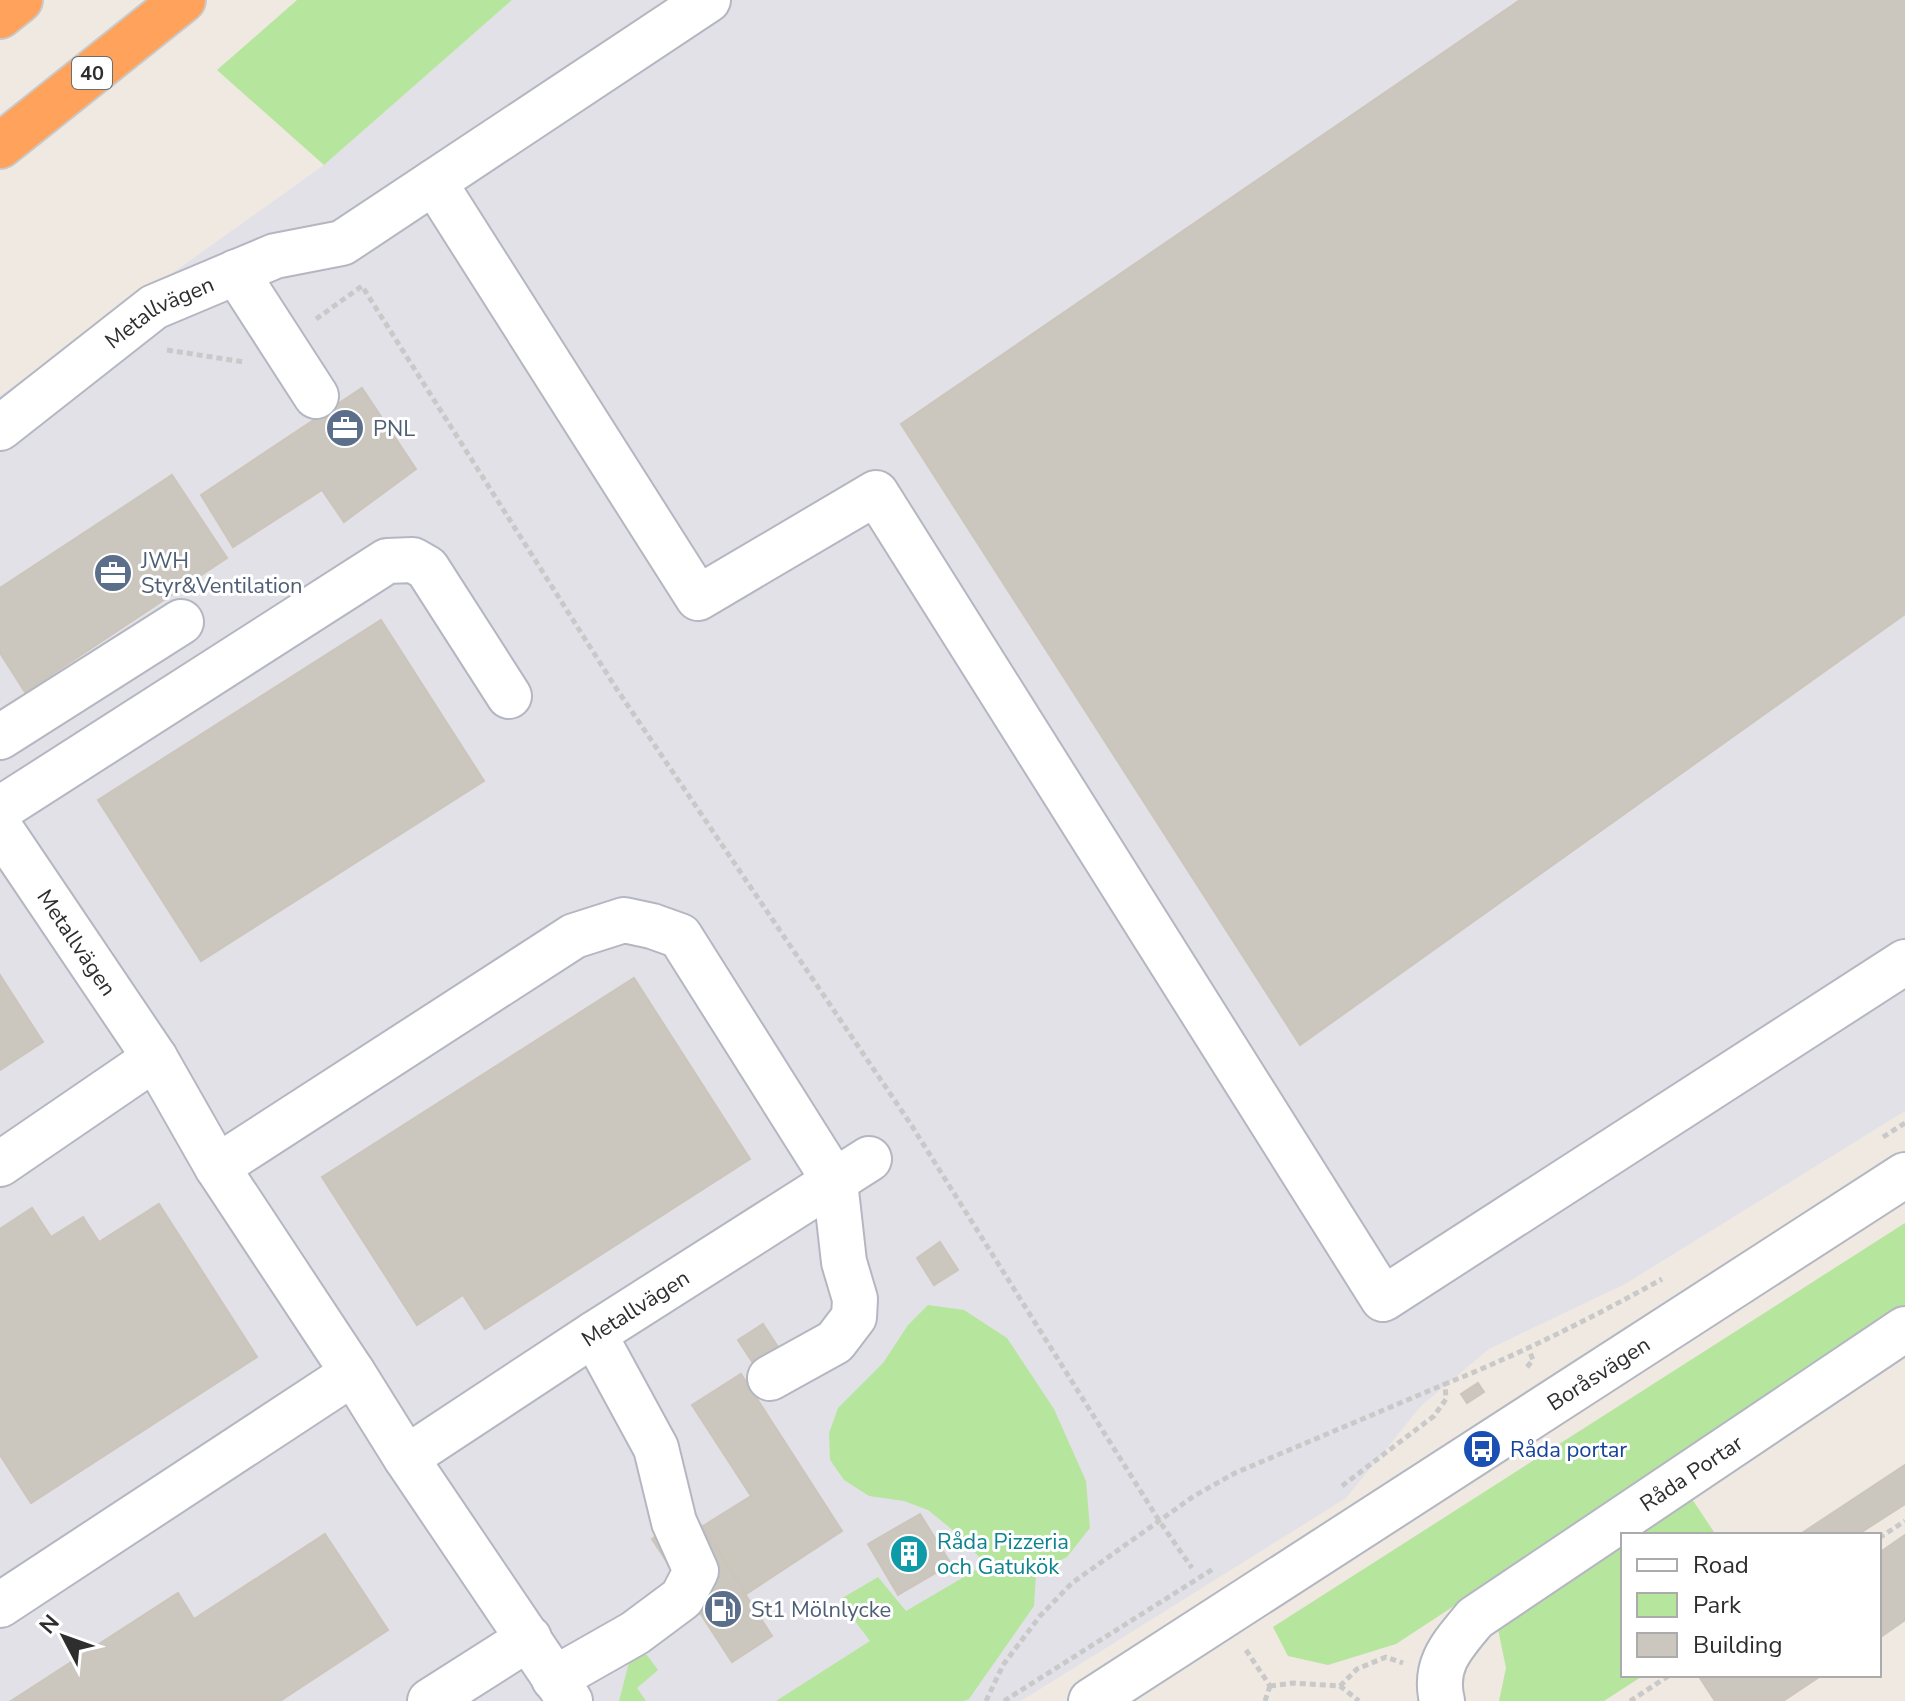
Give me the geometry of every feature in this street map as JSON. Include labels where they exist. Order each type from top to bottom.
[{"type":"highway","points":[[0,16],[20,0]]},
{"type":"highway","name":"40","points":[[0,146],[183,0]]},
{"type":"street","points":[[708,0],[434,182],[698,598],[876,493],[1383,1299],[1905,962]]},
{"type":"street","name":"Metallvägen","points":[[0,428],[154,307],[275,256],[342,243],[434,182]]},
{"type":"street","points":[[236,272],[316,396]]},
{"type":"street","points":[[0,809],[387,561],[413,560],[427,568],[509,696]]},
{"type":"street","points":[[0,737],[181,622]]},
{"type":"street","name":"Metallvägen","points":[[0,828],[155,1058],[217,1167],[406,1458],[562,1690]]},
{"type":"street","points":[[217,1167],[574,936],[624,920],[680,936],[852,1171],[844,1262],[855,1299],[854,1317],[835,1342],[770,1378]]},
{"type":"street","points":[[0,1164],[155,1058]]},
{"type":"street","name":"Metallvägen","points":[[406,1458],[594,1334],[852,1171]]},
{"type":"street","name":"Boråsvägen","points":[[1091,1701],[1905,1175]]},
{"type":"street","name":"Råda Portar","points":[[1440,1692],[1446,1653],[1475,1618],[1905,1329]]},
{"type":"street","points":[[562,1690],[682,1598],[696,1571],[674,1522],[656,1448],[594,1334]]},
{"type":"street","points":[[0,1605],[353,1373]]},
{"type":"street","points":[[430,1701],[529,1638]]},
{"type":"path","points":[[164,350],[244,363],[257,362],[362,286],[616,688],[910,1123],[1160,1522],[1192,1568]]},
{"type":"path","points":[[1879,1139],[1905,1123]]},
{"type":"path","points":[[986,1701],[1003,1665],[1040,1616],[1072,1583],[1194,1496],[1235,1473],[1528,1347],[1605,1311],[1674,1272]]},
{"type":"path","points":[[1527,1368],[1533,1360],[1528,1347]]},
{"type":"path","points":[[1339,1488],[1434,1416],[1446,1399],[1445,1384]]},
{"type":"path","points":[[1434,1416],[1444,1421]]},
{"type":"path","points":[[1881,1537],[1905,1521]]},
{"type":"path","points":[[1004,1701],[1215,1568]]},
{"type":"path","points":[[1238,1639],[1270,1686]]},
{"type":"path","points":[[1340,1686],[1357,1669],[1386,1657],[1412,1666],[1440,1692]]},
{"type":"path","points":[[1630,1701],[1667,1677]]},
{"type":"path","points":[[1270,1686],[1293,1683],[1340,1686],[1359,1701]]},
{"type":"path","points":[[1265,1701],[1270,1686]]},
{"type":"shaded area","points":[[512,0],[1905,0],[1905,1111],[1625,1284],[1489,1349],[1422,1405],[1346,1498],[1021,1701],[0,1701],[0,396],[324,165]]},
{"type":"green space","points":[[297,0],[512,0],[324,165],[217,70]]},
{"type":"green space","points":[[1905,1223],[1905,1310],[1396,1644],[1328,1665],[1288,1656],[1273,1627]]},
{"type":"green space","points":[[928,1305],[964,1310],[1007,1338],[1054,1409],[1086,1481],[1090,1528],[1067,1557],[1036,1573],[1034,1606],[969,1699],[776,1701],[870,1641],[839,1600],[878,1577],[906,1611],[986,1564],[928,1510],[904,1501],[869,1496],[844,1480],[830,1460],[829,1433],[838,1408],[883,1363],[908,1325]]},
{"type":"green space","points":[[1692,1499],[1715,1533],[1641,1533]]},
{"type":"green space","points":[[1621,1546],[1621,1677],[1641,1677],[1604,1701],[1499,1701],[1506,1668],[1498,1629]]},
{"type":"green space","points":[[631,1655],[647,1655],[658,1670],[637,1688],[646,1701],[619,1701]]},
{"type":"building","points":[[1520,0],[1905,0],[1905,614],[1300,1045],[901,424]]},
{"type":"building","name":"PNL","points":[[362,388],[416,469],[344,522],[322,490],[233,547],[201,495]]},
{"type":"building","name":"JWH Styr&Ventilation","points":[[172,475],[227,558],[25,692],[0,653],[0,588]]},
{"type":"building","points":[[381,620],[484,781],[201,961],[98,800]]},
{"type":"building","points":[[0,975],[43,1042],[0,1070]]},
{"type":"building","points":[[634,978],[750,1159],[485,1329],[463,1295],[417,1325],[322,1177]]},
{"type":"building","points":[[159,1204],[257,1357],[31,1503],[0,1455],[0,1229],[32,1208],[51,1237],[83,1217],[99,1242]]},
{"type":"building","points":[[940,1242],[958,1270],[934,1285],[917,1258]]},
{"type":"building","points":[[763,1324],[780,1350],[755,1366],[738,1340]]},
{"type":"building","points":[[741,1374],[842,1531],[746,1594],[703,1526],[751,1496],[692,1405]]},
{"type":"building","points":[[1478,1383],[1484,1392],[1467,1403],[1461,1394]]},
{"type":"building","points":[[1905,1465],[1905,1504],[1860,1533],[1802,1533]]},
{"type":"building","points":[[693,1513],[772,1636],[732,1662],[652,1539]]},
{"type":"building","name":"Råda Pizzeria och Gatukök","points":[[920,1514],[951,1564],[898,1595],[868,1544]]},
{"type":"building","points":[[325,1534],[388,1630],[280,1701],[11,1701],[178,1593],[194,1619]]},
{"type":"building","points":[[1905,1535],[1905,1620],[1881,1637],[1881,1552]]},
{"type":"building","points":[[1699,1677],[1819,1677],[1783,1701],[1715,1701]]},
{"type":"place","name":"PNL","points":[[345,428]]},
{"type":"place","name":"JWH Styr&Ventilation","points":[[113,573]]},
{"type":"place","name":"Råda portar","points":[[1482,1449]]},
{"type":"place","name":"Råda Pizzeria och Gatukök","points":[[909,1554]]},
{"type":"place","name":"St1 Mölnlycke","points":[[723,1609]]}]
